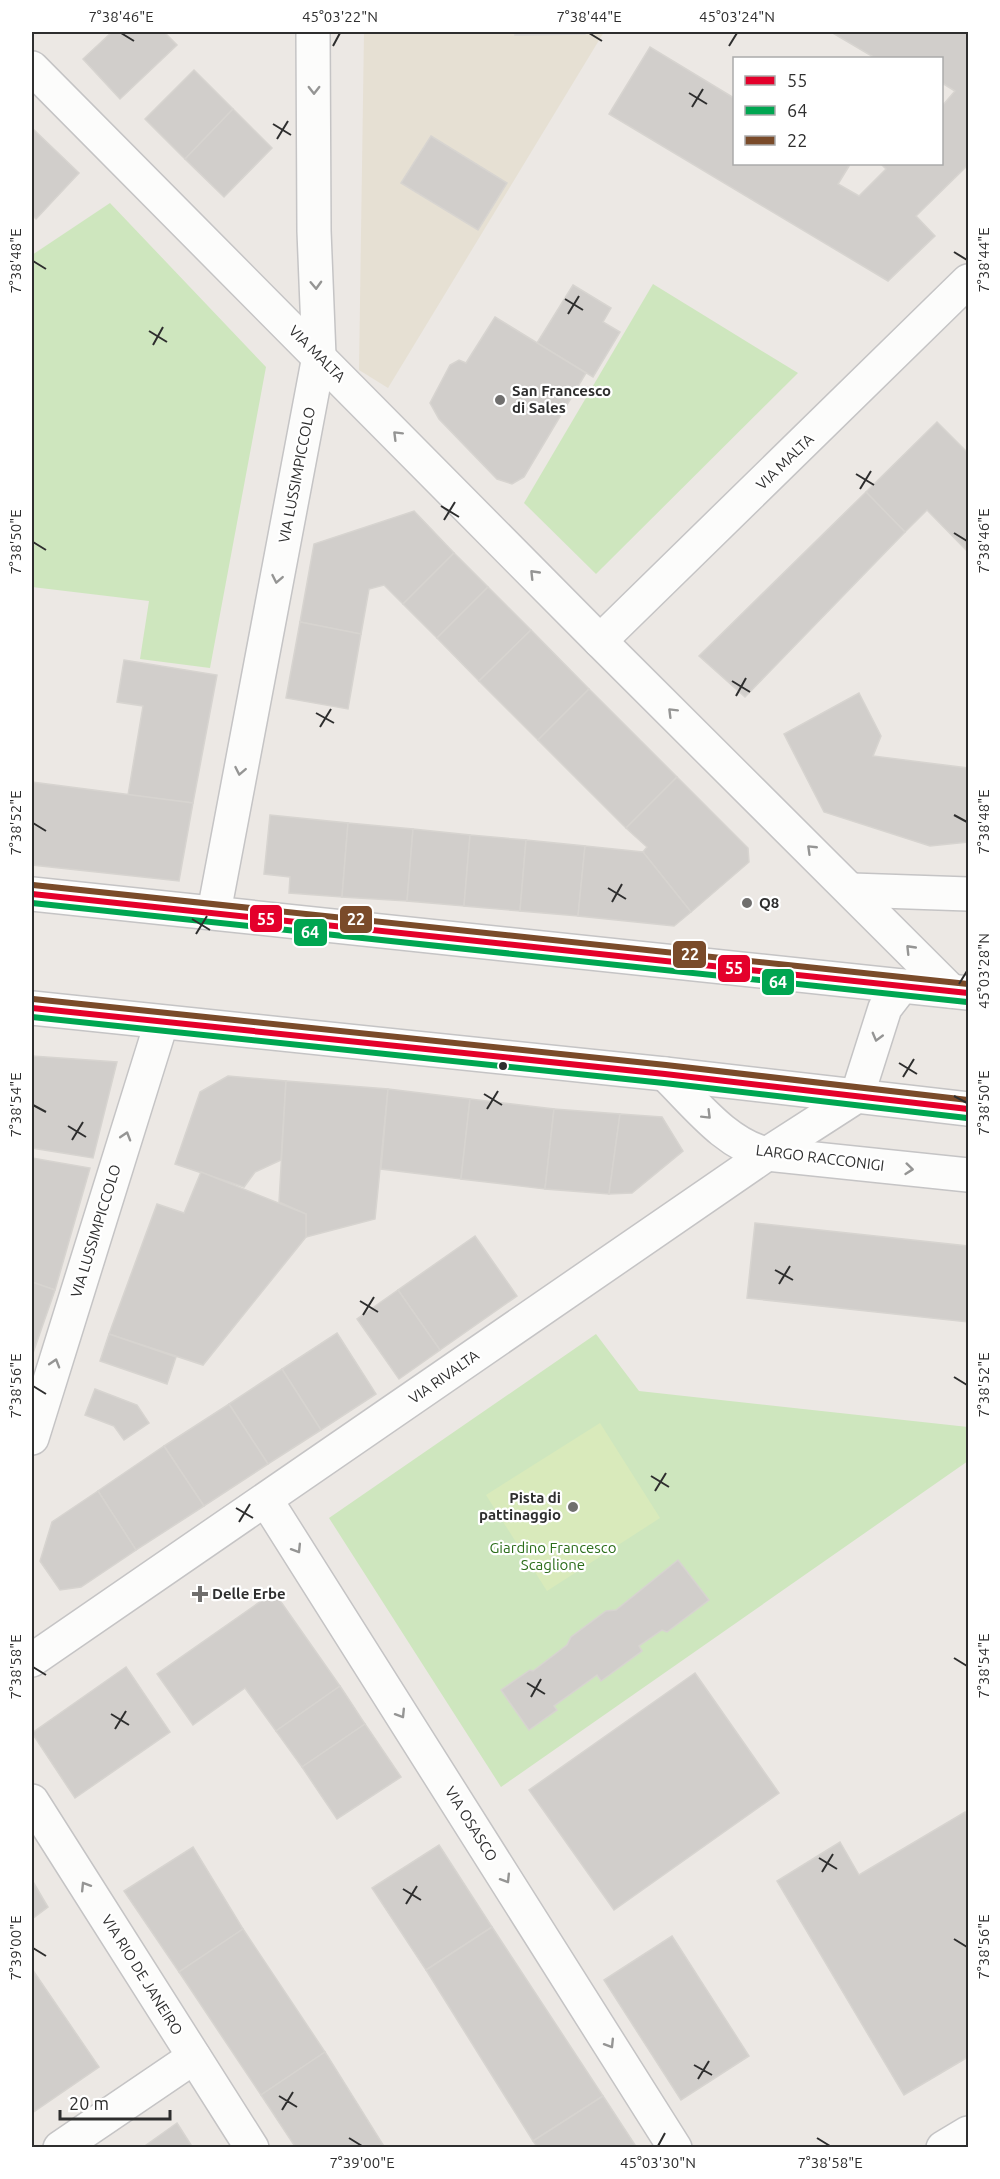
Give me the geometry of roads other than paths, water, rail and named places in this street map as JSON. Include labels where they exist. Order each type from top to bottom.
[{"type":"street","name":"VIA LUSSIMPICCOLO","points":[[214,912],[319,356],[314,231],[314,32]]},
{"type":"street","name":"VIA MALTA","points":[[32,68],[600,642],[852,890],[960,992]]},
{"type":"street","name":"VIA MALTA","points":[[600,642],[969,281]]},
{"type":"street","points":[[852,890],[969,894]]},
{"type":"street","points":[[32,894],[960,992]]},
{"type":"street","points":[[857,1096],[885,1008],[902,986]]},
{"type":"street","points":[[32,1008],[161,1024],[665,1074],[969,1109]]},
{"type":"street","name":"VIA LUSSIMPICCOLO","points":[[32,1438],[161,1024]]},
{"type":"street","name":"LARGO RACCONIGI","points":[[665,1074],[721,1129],[748,1150],[767,1154],[969,1175]]},
{"type":"street","name":"VIA RIVALTA","points":[[32,1660],[767,1154],[857,1096]]},
{"type":"street","name":"VIA OSASCO","points":[[266,1500],[675,2148]]},
{"type":"street","name":"VIA RIO DE JANEIRO","points":[[32,1801],[252,2148]]},
{"type":"street","points":[[60,2148],[194,2057]]},
{"type":"street","points":[[944,2148],[969,2133]]},
{"type":"place","name":"San Francesco di Sales","points":[[500,400]]},
{"type":"place","name":"Q8","points":[[747,903]]},
{"type":"place","name":"Pista di pattinaggio","points":[[573,1507]]},
{"type":"place","name":"Delle Erbe","points":[[200,1594]]},
{"type":"park label","name":"Giardino Francesco Scaglione","points":[[553,1556]]}]
